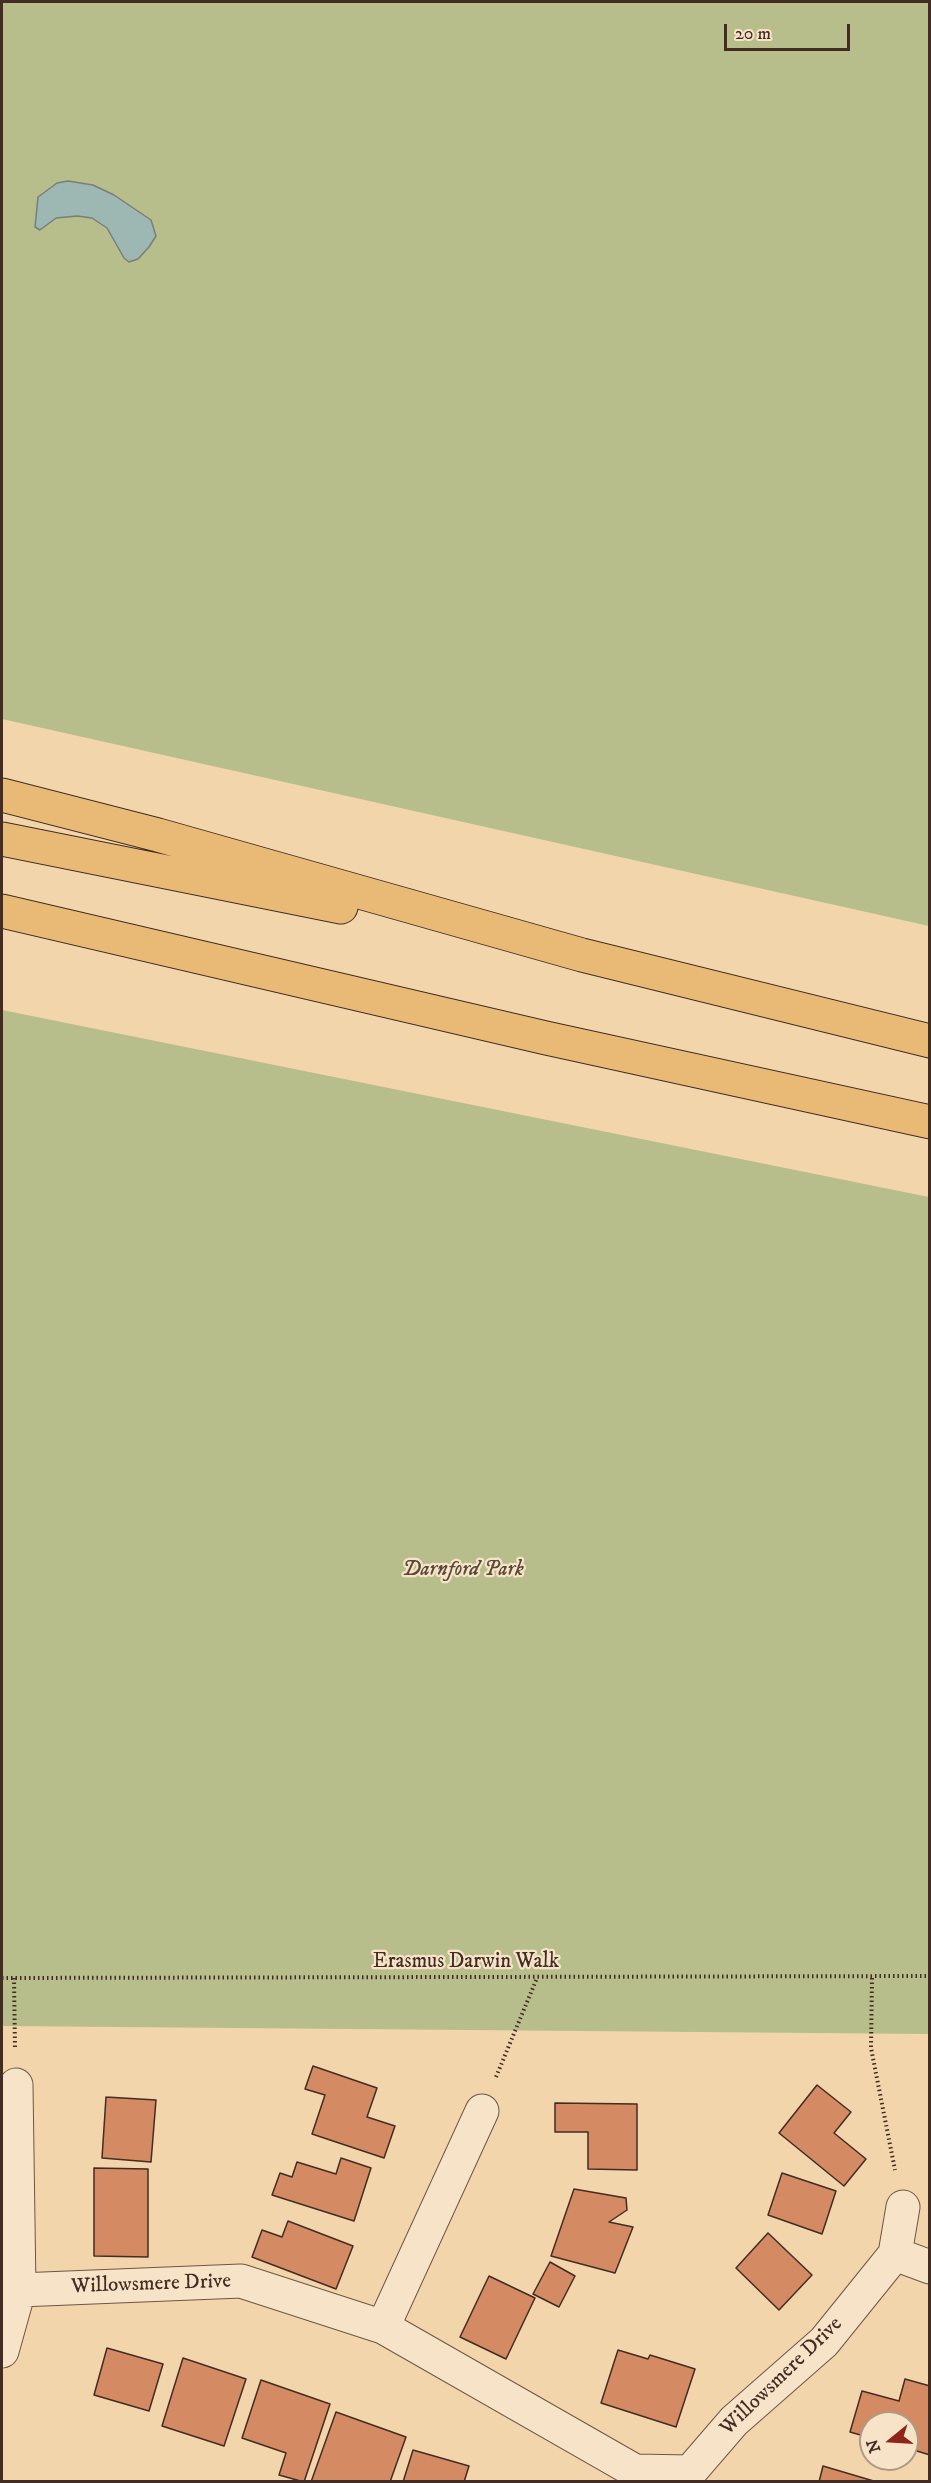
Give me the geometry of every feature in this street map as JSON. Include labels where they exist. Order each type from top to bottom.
[{"type":"highway","points":[[2,795],[170,838],[582,955],[930,1041]]},
{"type":"highway","points":[[2,839],[582,955]]},
{"type":"highway","points":[[2,911],[546,1038],[930,1122]]},
{"type":"street","points":[[2,2351],[19,2290],[16,2085]]},
{"type":"street","points":[[383,2327],[482,2111]]},
{"type":"street","name":"Willowsmere Drive","points":[[19,2290],[242,2281],[383,2327],[635,2471],[690,2477],[734,2421],[824,2342],[895,2254],[903,2207]]},
{"type":"street","points":[[895,2254],[930,2267]]},
{"type":"path","name":"Erasmus Darwin Walk","points":[[2,1978],[872,1978],[930,1976]]},
{"type":"path","points":[[14,1978],[16,2085]]},
{"type":"path","points":[[482,2111],[537,1978]]},
{"type":"path","points":[[872,1978],[871,2048],[903,2207]]},
{"type":"green space","points":[[2,2],[929,2],[929,926],[2,719]]},
{"type":"green space","name":"Darnford Park","points":[[2,1010],[929,1197],[929,2034],[2,2026]]},
{"type":"water","points":[[68,181],[93,185],[114,195],[151,220],[156,236],[138,259],[129,262],[124,258],[107,228],[92,218],[77,216],[56,218],[40,230],[35,227],[38,197],[57,183]]},
{"type":"building","points":[[313,2066],[377,2088],[367,2117],[395,2126],[384,2158],[312,2134],[325,2095],[305,2089]]},
{"type":"building","points":[[817,2085],[851,2112],[834,2133],[866,2159],[844,2186],[779,2133]]},
{"type":"building","points":[[106,2097],[156,2100],[151,2162],[102,2158]]},
{"type":"building","points":[[555,2103],[637,2104],[637,2170],[588,2169],[588,2132],[555,2132]]},
{"type":"building","points":[[341,2158],[371,2168],[354,2221],[272,2195],[280,2173],[292,2177],[297,2162],[336,2174]]},
{"type":"building","points":[[94,2168],[148,2169],[148,2257],[94,2256]]},
{"type":"building","points":[[782,2173],[836,2191],[822,2234],[768,2215]]},
{"type":"building","points":[[574,2189],[626,2198],[627,2210],[609,2222],[633,2227],[615,2273],[551,2256]]},
{"type":"building","points":[[288,2221],[353,2246],[336,2289],[252,2257],[262,2230],[282,2237]]},
{"type":"building","points":[[768,2233],[812,2275],[779,2310],[736,2268]]},
{"type":"building","points":[[550,2262],[575,2276],[559,2307],[533,2294]]},
{"type":"building","points":[[489,2276],[535,2298],[506,2359],[460,2337]]},
{"type":"building","points":[[107,2348],[163,2364],[149,2411],[94,2395]]},
{"type":"building","points":[[618,2350],[648,2359],[650,2355],[695,2369],[676,2427],[601,2403]]},
{"type":"building","points":[[183,2358],[246,2379],[224,2446],[162,2426]]},
{"type":"building","points":[[905,2379],[930,2386],[930,2455],[919,2452],[919,2411],[859,2411],[859,2435],[850,2432],[862,2391],[899,2401]]},
{"type":"building","points":[[261,2380],[330,2404],[304,2482],[279,2475],[286,2453],[242,2438]]},
{"type":"building","points":[[336,2412],[406,2437],[390,2482],[311,2482]]},
{"type":"building","points":[[413,2450],[469,2466],[464,2482],[403,2482]]},
{"type":"building","points":[[823,2466],[877,2482],[819,2482]]}]
